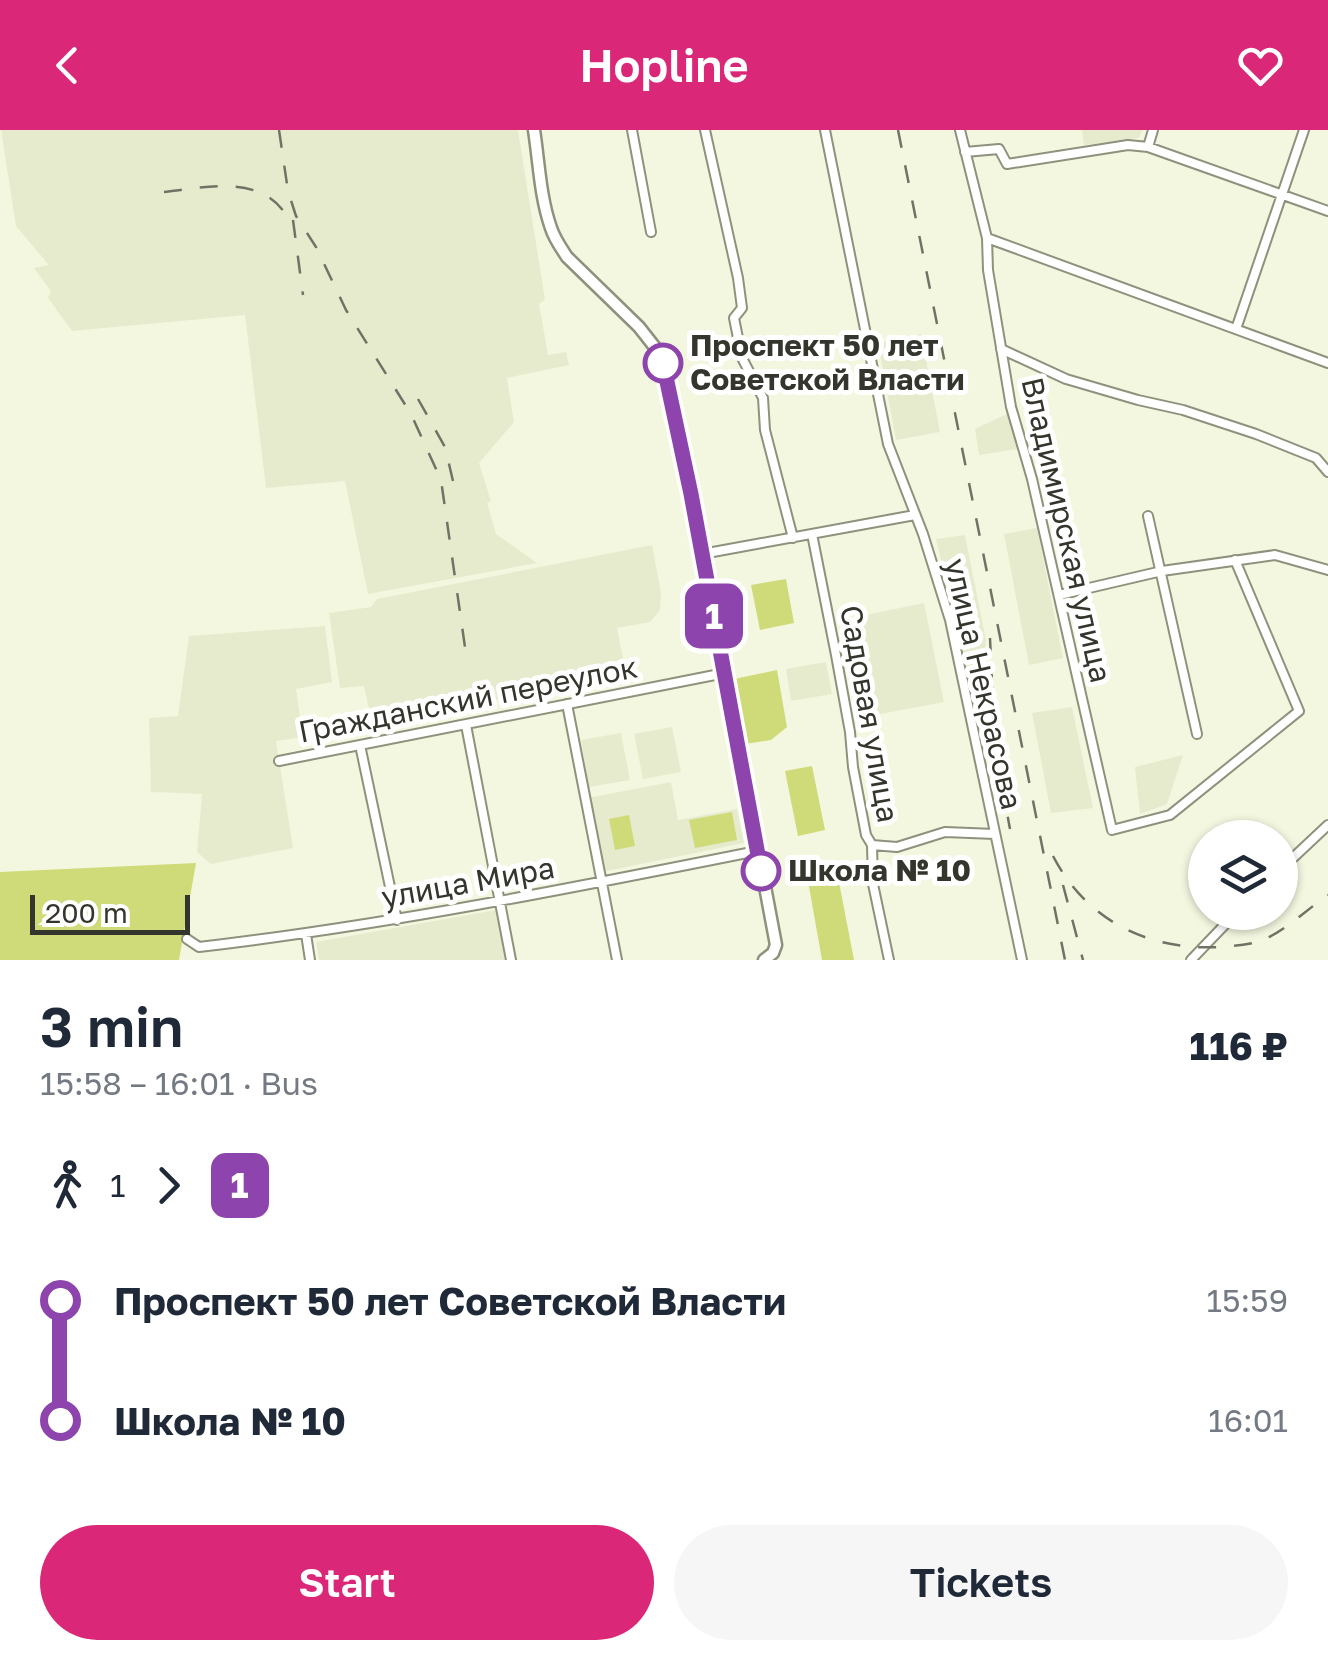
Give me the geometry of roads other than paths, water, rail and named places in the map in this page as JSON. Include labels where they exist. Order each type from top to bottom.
[{"type":"main road","points":[[534,130],[551,231],[567,257],[662,355],[776,945],[764,960]]},
{"type":"street","points":[[632,130],[651,232]]},
{"type":"street","points":[[705,130],[738,278],[742,308],[734,318],[742,358],[763,398],[765,430],[793,538]]},
{"type":"street","name":"улица Некрасова","points":[[825,130],[888,444],[950,620],[1022,960]]},
{"type":"street","points":[[960,130],[965,152],[999,149],[1007,164],[1128,145],[1148,147],[1328,211]]},
{"type":"street","points":[[1148,147],[1153,130]]},
{"type":"street","points":[[1236,329],[1304,130]]},
{"type":"street","name":"Владимирская улица","points":[[965,152],[986,238],[1011,407],[1032,480],[1112,830],[1170,815],[1299,711],[1235,560]]},
{"type":"street","points":[[986,238],[1326,362],[1328,352]]},
{"type":"street","points":[[1002,349],[1066,379],[1256,434],[1316,458],[1328,472]]},
{"type":"street","points":[[702,554],[915,515]]},
{"type":"street","points":[[1148,516],[1197,734]]},
{"type":"street","name":"Садовая улица","points":[[812,534],[866,835],[872,845],[873,884],[889,960]]},
{"type":"street","points":[[1059,595],[1162,571],[1276,555],[1328,570]]},
{"type":"street","name":"Гражданский переулок","points":[[279,760],[725,673]]},
{"type":"street","points":[[567,704],[617,960]]},
{"type":"street","points":[[466,725],[510,960]]},
{"type":"street","points":[[360,746],[396,920]]},
{"type":"street","points":[[1298,854],[1328,826]]},
{"type":"street","points":[[872,845],[897,846],[945,832],[995,834]]},
{"type":"street","name":"улица Мира","points":[[187,939],[200,947],[306,934],[757,851]]},
{"type":"street","points":[[1192,960],[1220,930]]},
{"type":"street","points":[[306,934],[310,960]]},
{"type":"railway","points":[[279,130],[288,191],[296,216],[316,247],[346,310],[411,414],[441,480],[467,661]]},
{"type":"railway","points":[[898,130],[1065,960]]},
{"type":"railway","points":[[164,192],[217,186],[252,190],[280,206],[290,222]]},
{"type":"railway","points":[[293,220],[303,295]]},
{"type":"railway","points":[[418,399],[445,447],[453,481]]},
{"type":"railway","points":[[990,638],[995,748],[1010,829]]},
{"type":"railway","points":[[1053,856],[1070,883],[1113,922],[1166,943],[1226,947],[1258,942],[1328,895]]},
{"type":"railway","points":[[1063,885],[1083,960]]},
{"type":"place","name":"Проспект 50 лет Советской Власти","points":[[663,363]]},
{"type":"place","name":"Школа № 10","points":[[761,871]]}]
